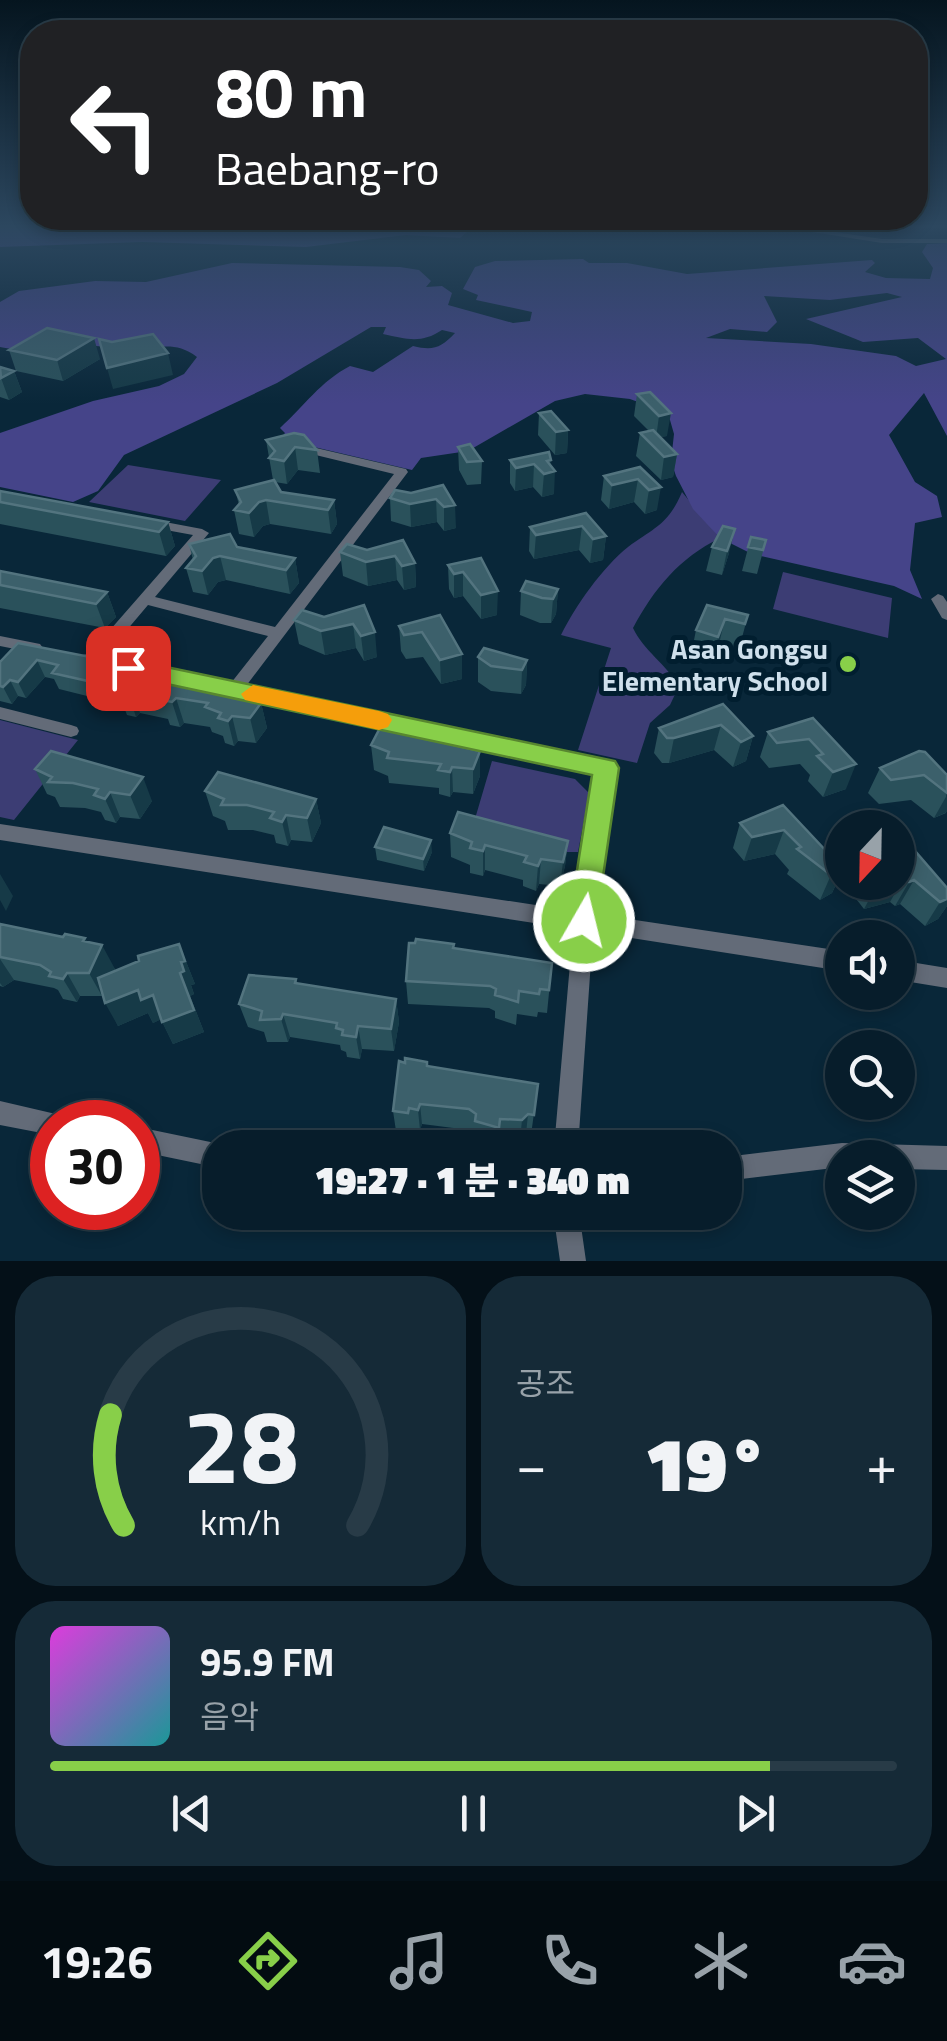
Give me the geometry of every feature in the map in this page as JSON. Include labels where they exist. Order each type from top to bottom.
[{"type":"street","points":[[234,690],[402,472],[278,444]]},
{"type":"street","points":[[93,660],[202,534],[134,520]]},
{"type":"street","points":[[938,598],[947,616]]},
{"type":"street","points":[[146,600],[278,633]]},
{"type":"street","points":[[0,662],[9,643],[55,652]]},
{"type":"street","points":[[74,656],[606,768],[584,921],[567,1130]]},
{"type":"street","points":[[0,713],[71,731]]},
{"type":"street","points":[[0,832],[825,958]]},
{"type":"street","points":[[915,973],[947,978]]},
{"type":"street","points":[[0,1113],[30,1119]]},
{"type":"street","points":[[160,1144],[202,1152]]},
{"type":"street","points":[[742,1167],[842,1155],[947,1158]]},
{"type":"street","points":[[569,1230],[573,1261]]},
{"type":"shaded area","points":[[58,286],[442,286],[452,293],[448,305],[513,323],[530,321],[532,312],[476,300],[478,295],[463,289],[465,286],[947,286],[947,436],[924,393],[889,435],[915,482],[937,496],[942,517],[915,523],[910,570],[922,599],[894,586],[752,554],[720,538],[693,509],[676,476],[671,461],[674,434],[670,420],[662,411],[630,399],[585,394],[555,401],[468,451],[421,458],[412,470],[280,439],[285,433],[280,428],[340,372],[350,366],[373,372],[413,346],[436,347],[455,333],[442,330],[414,339],[383,334],[386,327],[371,327],[277,383],[124,455],[98,491],[73,502],[0,487],[0,433],[93,401],[159,386],[184,374],[197,357],[168,347],[0,347],[0,302],[19,291]],"holes":[[[887,293],[902,297],[806,319],[863,342],[918,338],[946,359],[916,366],[896,356],[811,344],[706,338],[730,329],[767,332],[777,322],[764,296],[830,300]]]},
{"type":"shaded area","points":[[128,465],[221,480],[185,521],[89,502]]},
{"type":"shaded area","points":[[682,492],[720,538],[692,555],[669,576],[633,628],[679,686],[670,705],[650,723],[637,763],[578,750],[611,648],[561,635],[599,576],[628,547],[666,519]]},
{"type":"shaded area","points":[[783,572],[892,598],[888,638],[773,609]]},
{"type":"shaded area","points":[[0,720],[78,740],[14,820],[0,817]]},
{"type":"shaded area","points":[[492,761],[575,779],[589,793],[578,852],[551,852],[472,829]]},
{"type":"building","points":[[47,328],[94,338],[57,360],[9,350]]},
{"type":"building","points":[[153,334],[168,353],[107,368],[99,339],[112,342]]},
{"type":"building","points":[[0,367],[14,371],[1,378]]},
{"type":"building","points":[[650,392],[671,413],[659,416],[637,394]]},
{"type":"building","points":[[551,411],[568,430],[556,432],[539,413]]},
{"type":"building","points":[[653,430],[677,454],[664,457],[640,433]]},
{"type":"building","points":[[294,433],[304,435],[317,450],[295,447],[284,461],[269,458],[275,451],[266,440]]},
{"type":"building","points":[[470,444],[482,461],[467,462],[458,447]]},
{"type":"building","points":[[549,452],[551,460],[547,461],[555,471],[544,474],[534,464],[516,468],[510,460]]},
{"type":"building","points":[[640,467],[661,487],[649,490],[638,479],[612,485],[604,476]]},
{"type":"building","points":[[274,480],[281,492],[334,500],[328,510],[266,500],[249,513],[234,510],[241,502],[235,490]]},
{"type":"building","points":[[443,485],[455,505],[444,507],[436,499],[410,504],[390,498],[395,490],[411,493]]},
{"type":"building","points":[[0,491],[168,522],[159,532],[0,502]]},
{"type":"building","points":[[586,513],[606,536],[593,539],[582,526],[536,535],[530,527]]},
{"type":"building","points":[[723,526],[735,529],[727,551],[712,547]]},
{"type":"building","points":[[230,534],[237,547],[295,558],[286,570],[220,556],[202,571],[186,568],[196,556],[189,544]]},
{"type":"building","points":[[751,537],[766,540],[763,550],[748,547]]},
{"type":"building","points":[[403,540],[415,563],[402,566],[395,556],[366,562],[340,552],[347,544],[367,550]]},
{"type":"building","points":[[481,558],[498,591],[481,595],[463,572],[454,574],[448,565]]},
{"type":"building","points":[[0,571],[107,592],[96,604],[0,585]]},
{"type":"building","points":[[526,581],[558,589],[553,599],[542,598],[521,591]]},
{"type":"building","points":[[364,605],[375,632],[361,636],[353,624],[321,631],[294,620],[302,610],[324,617]]},
{"type":"building","points":[[707,605],[748,615],[745,624],[725,619],[718,637],[696,630]]},
{"type":"building","points":[[440,615],[462,654],[440,660],[422,632],[404,635],[399,626]]},
{"type":"building","points":[[18,643],[106,660],[88,681],[52,673],[58,665],[37,660],[18,682],[10,680],[0,686],[0,662]]},
{"type":"building","points":[[484,648],[527,660],[522,670],[491,666],[478,657]]},
{"type":"building","points":[[119,664],[206,684],[204,687],[261,703],[250,718],[232,716],[228,721],[218,718],[221,713],[205,707],[208,703],[176,698],[172,702],[162,700],[166,695],[131,688],[128,692],[117,690],[121,685],[106,679]]},
{"type":"building","points":[[723,704],[753,736],[741,742],[721,725],[667,738],[659,728]]},
{"type":"building","points":[[813,718],[856,764],[833,772],[817,756],[823,754],[809,739],[777,743],[768,732]]},
{"type":"building","points":[[380,728],[480,751],[473,769],[438,770],[441,764],[387,758],[389,752],[371,745]]},
{"type":"building","points":[[51,751],[143,777],[130,795],[110,792],[105,799],[94,795],[98,789],[48,782],[52,777],[35,769]]},
{"type":"building","points":[[925,752],[947,775],[947,793],[924,775],[891,780],[880,768]]},
{"type":"building","points":[[218,772],[316,799],[307,818],[286,815],[282,822],[270,818],[274,812],[247,805],[221,805],[224,799],[205,791]]},
{"type":"building","points":[[783,805],[825,850],[825,870],[797,849],[801,847],[784,830],[752,837],[740,823]]},
{"type":"building","points":[[458,812],[568,841],[563,862],[541,859],[538,866],[524,862],[527,856],[485,845],[483,851],[470,848],[472,842],[450,833]]},
{"type":"building","points":[[384,827],[431,840],[423,859],[375,847]]},
{"type":"building","points":[[915,851],[947,888],[947,899],[940,902],[915,881]]},
{"type":"building","points":[[0,924],[85,938],[83,941],[102,945],[89,973],[67,973],[63,979],[49,976],[51,972],[40,965],[0,957]]},
{"type":"building","points":[[416,939],[552,963],[549,990],[540,989],[539,994],[519,991],[518,1002],[495,995],[496,989],[490,986],[406,981],[409,943]]},
{"type":"building","points":[[179,944],[185,961],[181,962],[184,971],[180,973],[194,1010],[162,1022],[153,995],[141,1000],[138,990],[105,1003],[98,978],[139,961],[138,956]]},
{"type":"building","points":[[249,975],[296,979],[295,983],[396,999],[391,1029],[358,1026],[356,1037],[342,1035],[337,1023],[283,1014],[281,1019],[260,1020],[262,1011],[239,1004]]},
{"type":"building","points":[[405,1058],[427,1062],[427,1066],[538,1084],[534,1115],[528,1114],[522,1120],[500,1119],[499,1128],[475,1121],[476,1114],[469,1109],[420,1104],[418,1110],[409,1108],[408,1113],[393,1111],[399,1061],[405,1063]]},
{"type":"slow traffic","points":[[253,694],[379,720]]},
{"type":"place","name":"Asan Gongsu Elementary School","points":[[848,664]]},
{"type":"route","points":[[128,668],[606,768],[584,921]]}]
